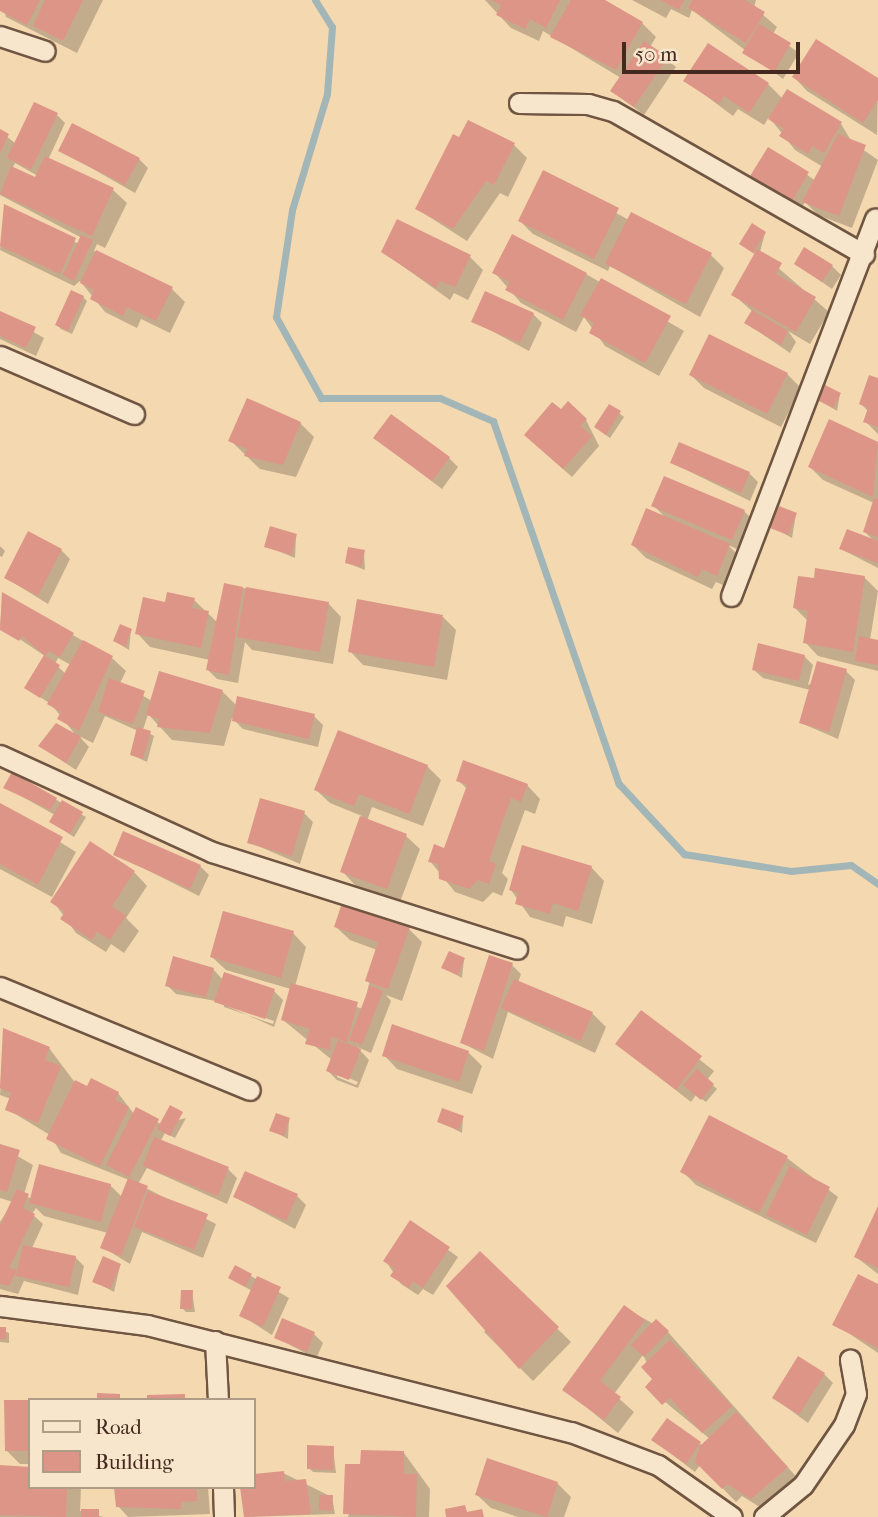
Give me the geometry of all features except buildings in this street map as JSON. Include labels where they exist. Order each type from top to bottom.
[{"type":"street","points":[[0,36],[45,51]]},
{"type":"street","points":[[519,103],[589,104],[612,111],[864,254]]},
{"type":"street","points":[[732,596],[877,216]]},
{"type":"street","points":[[0,356],[134,414]]},
{"type":"street","points":[[0,755],[212,852],[517,949]]},
{"type":"street","points":[[0,988],[250,1090]]},
{"type":"street","points":[[0,1306],[90,1314],[215,1341],[571,1432],[658,1465],[732,1517]]},
{"type":"street","points":[[215,1341],[218,1398]]},
{"type":"street","points":[[764,1517],[803,1485],[844,1425],[856,1394],[850,1360]]},
{"type":"street","points":[[223,1489],[224,1517]]},
{"type":"waterway","points":[[315,0],[332,27],[327,94],[292,210],[276,317],[321,398],[440,398],[493,421],[619,784],[684,854],[791,871],[851,865],[878,884]]}]
